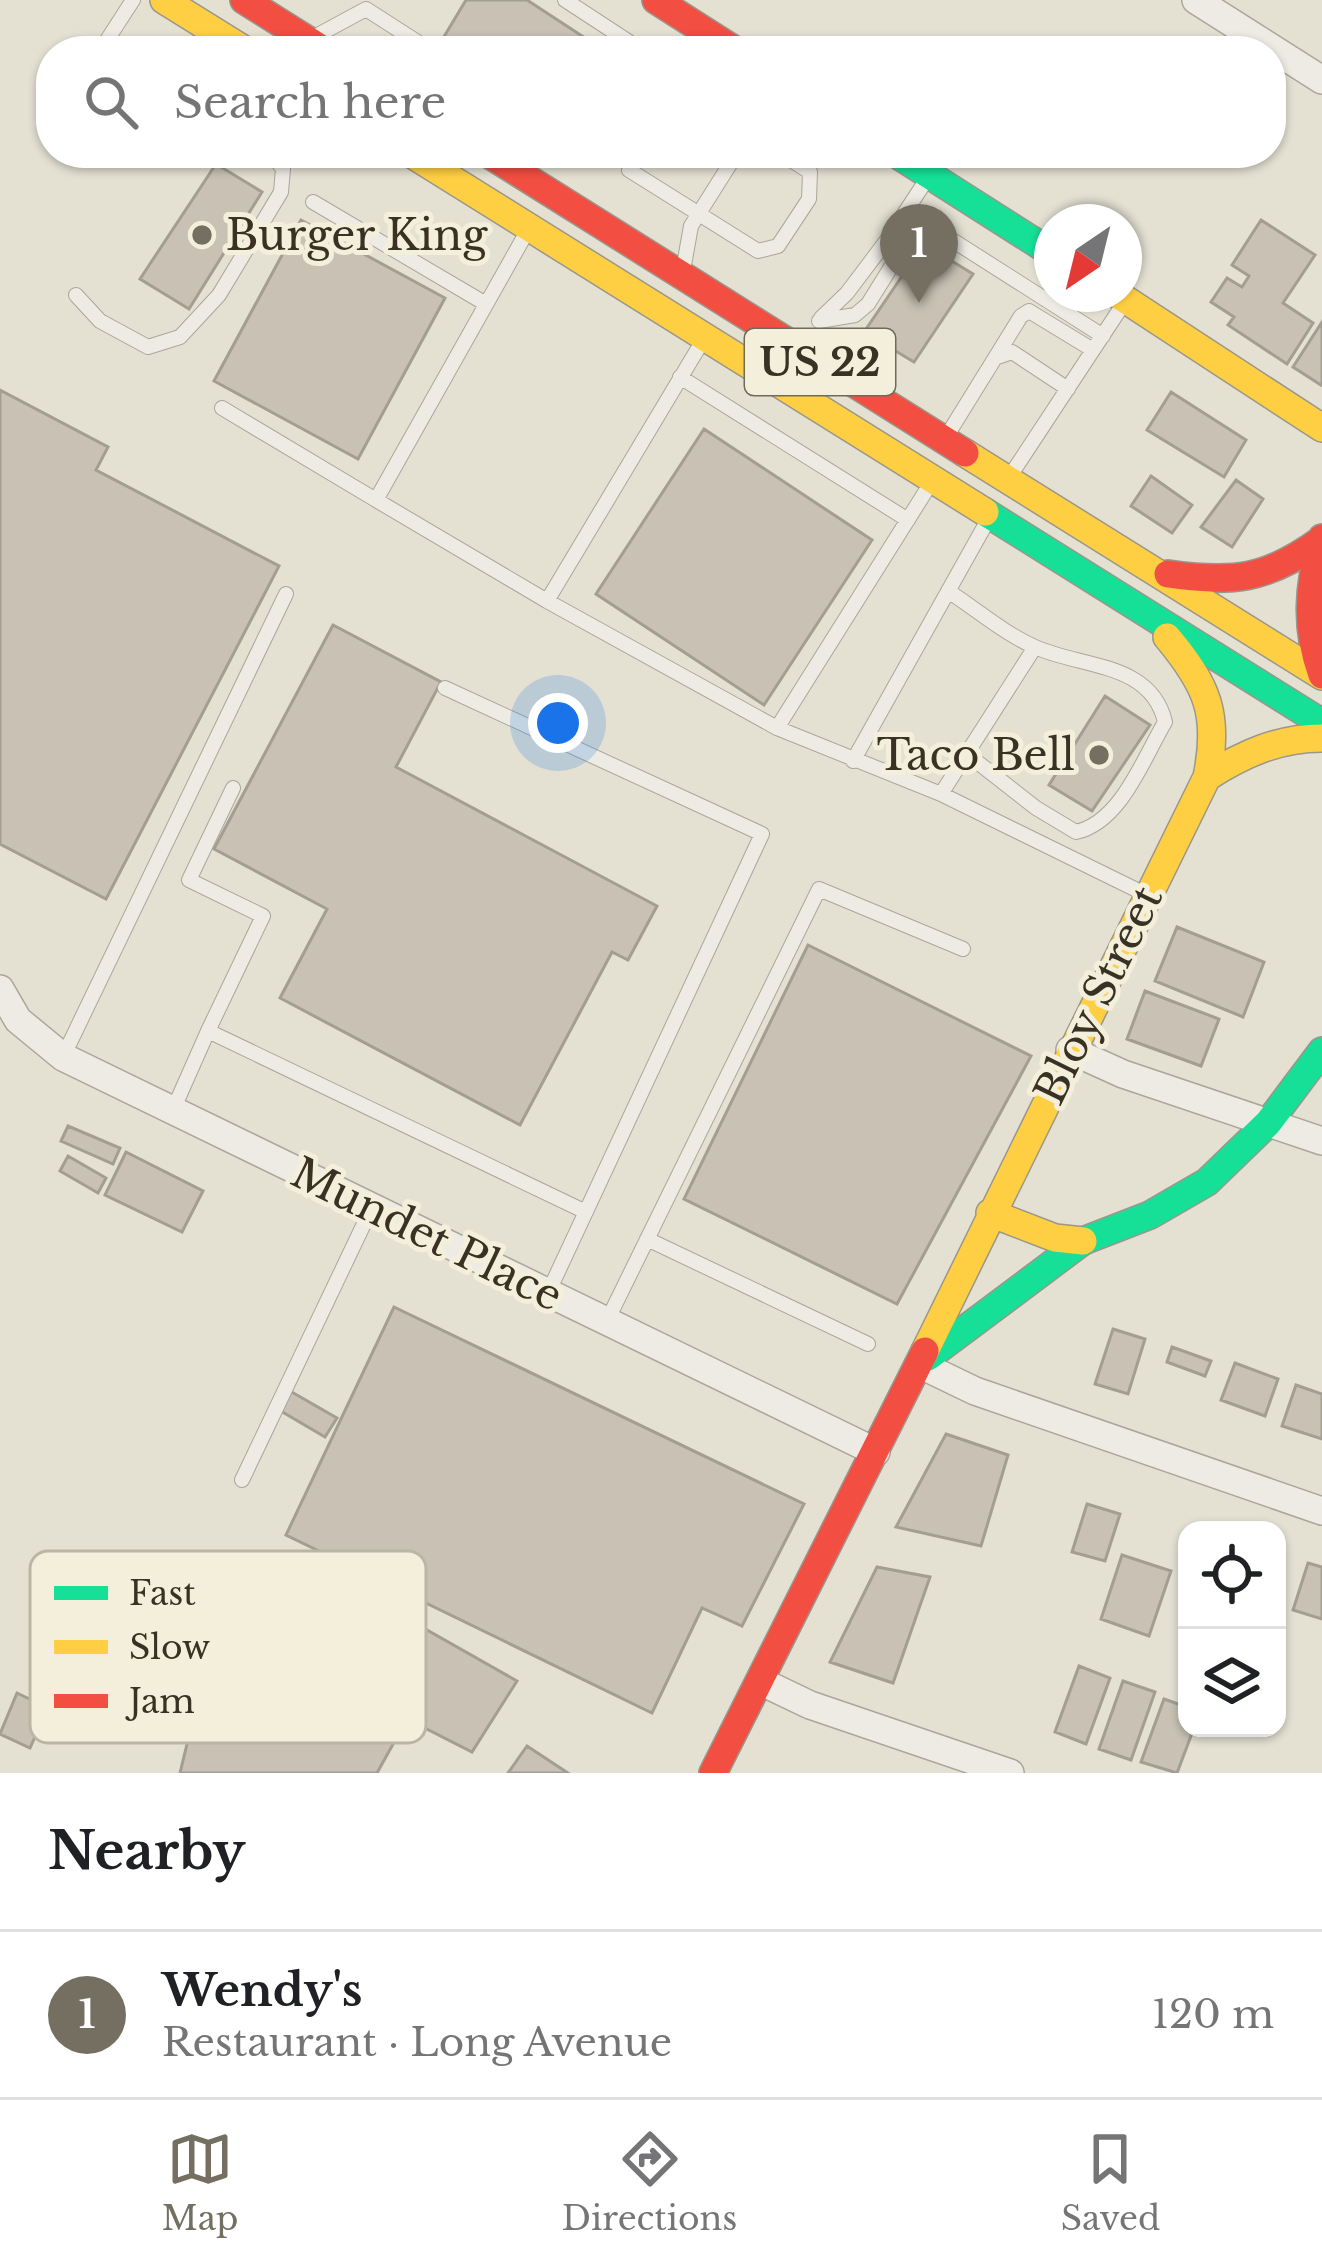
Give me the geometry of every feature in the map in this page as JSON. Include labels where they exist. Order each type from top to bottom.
[{"type":"main road","points":[[164,0],[222,36]]},
{"type":"main road","points":[[244,0],[282,10],[307,36]]},
{"type":"main road","points":[[656,0],[712,36]]},
{"type":"main road","name":"US 22","points":[[434,168],[1322,723]]},
{"type":"main road","name":"US 22","points":[[511,168],[1322,675]]},
{"type":"main road","points":[[918,168],[1034,242]]},
{"type":"main road","points":[[1142,311],[1322,428]]},
{"type":"main road","points":[[1153,572],[1218,581],[1253,580],[1282,569],[1321,540]]},
{"type":"main road","points":[[1321,540],[1306,608],[1308,637],[1322,675]]},
{"type":"main road","name":"Bloy Street","points":[[713,1773],[763,1682],[1207,777],[1215,728],[1206,692],[1184,657],[1134,606]]},
{"type":"main road","points":[[1207,777],[1263,746],[1322,738]]},
{"type":"main road","name":"Bloy Street","points":[[919,1364],[1083,1241],[1189,1194],[1240,1154],[1322,1051]]},
{"type":"main road","points":[[990,1213],[1055,1238],[1083,1241]]},
{"type":"street","points":[[1196,0],[1253,36]]},
{"type":"street","points":[[1286,57],[1322,80]]},
{"type":"street","name":"Mundet Place","points":[[0,989],[18,1020],[63,1057],[877,1452]]},
{"type":"street","points":[[1070,1050],[1123,1073],[1322,1141]]},
{"type":"street","points":[[919,1364],[975,1391],[1322,1511]]},
{"type":"street","points":[[763,1682],[810,1705],[1010,1773]]},
{"type":"lane","points":[[110,36],[133,0]]},
{"type":"lane","points":[[565,0],[620,36]]},
{"type":"lane","points":[[329,36],[369,4],[410,36]]},
{"type":"lane","points":[[76,295],[100,321],[148,346],[180,337],[219,295],[281,192],[282,168]]},
{"type":"lane","points":[[629,168],[758,251],[778,246],[809,199],[810,172],[804,168]]},
{"type":"lane","points":[[682,276],[691,226],[723,168]]},
{"type":"lane","points":[[794,346],[847,293],[929,175]]},
{"type":"lane","points":[[313,202],[486,304]]},
{"type":"lane","points":[[376,500],[530,228]]},
{"type":"lane","points":[[887,240],[929,232],[949,238],[1102,336]]},
{"type":"lane","points":[[819,321],[855,315],[868,304],[911,236]]},
{"type":"lane","points":[[945,440],[1021,316],[1029,311],[1093,350]]},
{"type":"lane","points":[[1008,479],[1114,312]]},
{"type":"lane","points":[[547,601],[705,337]]},
{"type":"lane","points":[[995,358],[1012,352],[1067,389]]},
{"type":"lane","points":[[680,377],[908,520]]},
{"type":"lane","points":[[223,408],[547,601],[778,728],[941,794],[1147,895]]},
{"type":"lane","points":[[778,728],[933,480]]},
{"type":"lane","points":[[854,761],[990,516]]},
{"type":"lane","points":[[948,591],[1035,647],[1112,669],[1142,685],[1160,701],[1165,722],[1114,809],[1092,829],[1076,832],[1036,808],[967,754]]},
{"type":"lane","points":[[63,1057],[286,594]]},
{"type":"lane","points":[[941,794],[1035,647]]},
{"type":"lane","points":[[445,688],[762,835],[548,1292]]},
{"type":"lane","points":[[173,1110],[263,916],[189,880],[233,788]]},
{"type":"lane","points":[[607,1321],[819,889],[963,949]]},
{"type":"lane","points":[[208,1031],[586,1212]]},
{"type":"lane","points":[[242,1480],[372,1207]]},
{"type":"lane","points":[[647,1239],[868,1344]]},
{"type":"building","points":[[466,0],[527,0],[582,36],[444,36]]},
{"type":"building","name":"Burger King","points":[[213,168],[223,168],[262,192],[189,309],[140,279]]},
{"type":"building","points":[[301,220],[445,298],[358,459],[214,381]]},
{"type":"building","points":[[1261,220],[1315,255],[1283,303],[1313,323],[1287,364],[1228,325],[1234,317],[1211,302],[1227,278],[1242,287],[1249,276],[1232,265]]},
{"type":"building","points":[[924,244],[973,274],[914,362],[864,332]]},
{"type":"building","points":[[1322,322],[1322,383],[1321,385],[1293,367]]},
{"type":"building","points":[[0,390],[108,447],[96,470],[279,566],[106,899],[0,844]]},
{"type":"building","points":[[1171,392],[1246,440],[1224,477],[1147,430]]},
{"type":"building","points":[[704,429],[872,540],[764,705],[596,594]]},
{"type":"building","points":[[1151,476],[1192,505],[1172,533],[1131,506]]},
{"type":"building","points":[[1236,480],[1263,499],[1232,547],[1201,527]]},
{"type":"building","points":[[333,625],[441,682],[396,767],[657,906],[628,960],[612,952],[520,1125],[280,998],[327,909],[214,849]]},
{"type":"building","name":"Taco Bell","points":[[1105,696],[1150,725],[1092,811],[1049,785]]},
{"type":"building","points":[[1177,927],[1264,962],[1243,1017],[1155,981]]},
{"type":"building","points":[[808,945],[1031,1056],[897,1304],[684,1199]]},
{"type":"building","points":[[1145,991],[1219,1019],[1201,1066],[1127,1039]]},
{"type":"building","points":[[68,1126],[120,1148],[113,1164],[61,1141]]},
{"type":"building","points":[[126,1152],[203,1191],[182,1232],[105,1195]]},
{"type":"building","points":[[68,1156],[106,1178],[98,1193],[60,1171]]},
{"type":"building","points":[[394,1307],[804,1504],[742,1626],[702,1608],[652,1713],[426,1603],[426,1551],[319,1551],[286,1535]]},
{"type":"building","points":[[1113,1329],[1145,1339],[1128,1394],[1095,1384]]},
{"type":"building","points":[[1172,1347],[1211,1361],[1205,1376],[1167,1362]]},
{"type":"building","points":[[1235,1363],[1278,1379],[1265,1416],[1221,1400]]},
{"type":"building","points":[[1296,1385],[1322,1394],[1322,1439],[1282,1426]]},
{"type":"building","points":[[290,1391],[337,1418],[325,1437],[279,1410]]},
{"type":"building","points":[[946,1434],[1008,1455],[981,1546],[896,1527]]},
{"type":"building","points":[[1087,1504],[1120,1514],[1105,1561],[1072,1552]]},
{"type":"building","points":[[1122,1555],[1171,1571],[1149,1636],[1101,1619]]},
{"type":"building","points":[[1308,1563],[1322,1567],[1322,1619],[1293,1610]]},
{"type":"building","points":[[877,1567],[930,1577],[893,1683],[830,1662]]},
{"type":"building","points":[[426,1629],[517,1681],[472,1752],[426,1729]]},
{"type":"building","points":[[1079,1666],[1110,1678],[1086,1744],[1055,1732]]},
{"type":"building","points":[[1123,1681],[1155,1692],[1131,1760],[1099,1749]]},
{"type":"building","points":[[17,1693],[30,1699],[30,1748],[0,1734]]},
{"type":"building","points":[[1164,1699],[1178,1704],[1178,1737],[1191,1737],[1177,1773],[1141,1762]]},
{"type":"building","points":[[394,1743],[377,1773],[180,1773],[187,1744]]},
{"type":"building","points":[[527,1746],[568,1773],[508,1773]]},
{"type":"traffic: fast","points":[[919,168],[1034,242]]},
{"type":"traffic: fast","points":[[985,512],[1322,723]]},
{"type":"traffic: fast","points":[[928,1357],[1083,1241],[1150,1215],[1207,1182],[1268,1123],[1322,1051]]},
{"type":"traffic: slow","points":[[164,0],[222,36]]},
{"type":"traffic: slow","points":[[434,168],[985,512]]},
{"type":"traffic: slow","points":[[1142,310],[1322,428]]},
{"type":"traffic: slow","points":[[965,453],[1322,676]]},
{"type":"traffic: slow","points":[[925,1351],[1207,777],[1212,735],[1207,701],[1192,670],[1167,637]]},
{"type":"traffic: slow","points":[[1207,777],[1261,749],[1322,738]]},
{"type":"traffic: slow","points":[[990,1213],[1055,1238],[1083,1241]]},
{"type":"traffic: jam","points":[[244,0],[301,36]]},
{"type":"traffic: jam","points":[[656,0],[712,36]]},
{"type":"traffic: jam","points":[[511,168],[965,453]]},
{"type":"traffic: jam","points":[[1322,538],[1310,607],[1322,675]]},
{"type":"traffic: jam","points":[[1168,574],[1248,576],[1283,564],[1320,541]]},
{"type":"traffic: jam","points":[[713,1773],[925,1351]]},
{"type":"place","name":"Burger King","points":[[202,235]]},
{"type":"place","name":"Wendy's","points":[[919,303]]},
{"type":"place","name":"Taco Bell","points":[[1099,755]]}]
